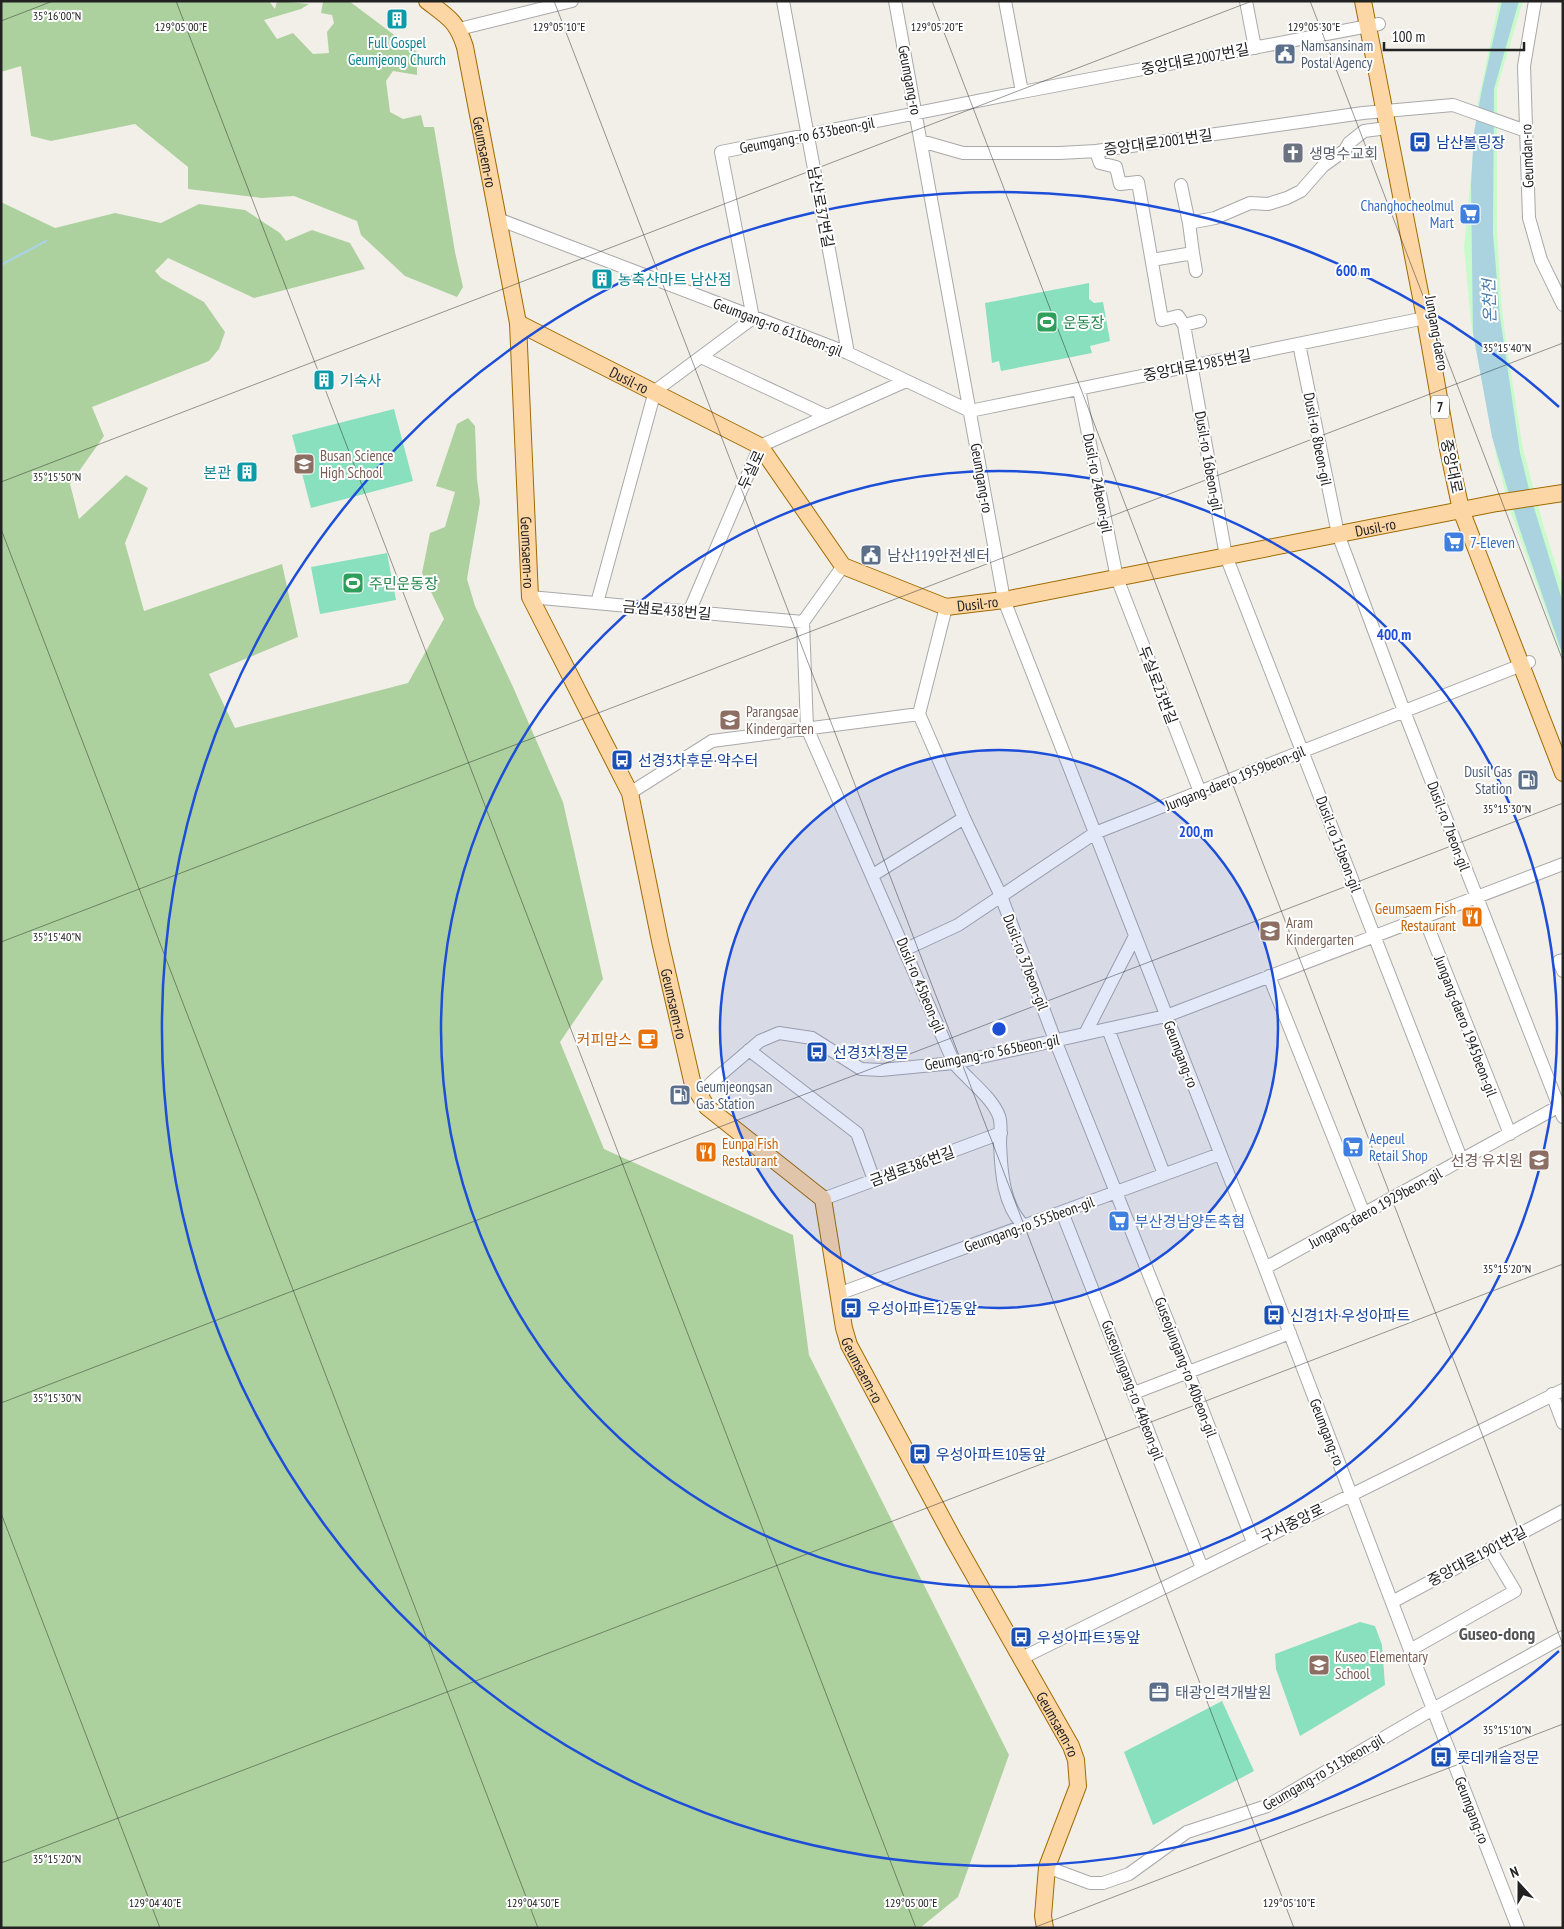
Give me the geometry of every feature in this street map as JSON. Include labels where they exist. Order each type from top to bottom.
[{"type":"main road","points":[[427,1],[448,17],[459,29]]},
{"type":"main road","name":"Jungang-daero","points":[[1363,1],[1374,25]]},
{"type":"main road","name":"Jungang-daero","points":[[1374,1],[1374,25],[1389,117],[1435,320],[1466,509],[1525,663],[1563,749]]},
{"type":"main road","name":"Geumsaem-ro","points":[[459,29],[470,68],[518,323],[530,597],[630,793],[693,1085],[707,1107],[823,1198],[844,1328],[856,1359],[954,1540],[1071,1746],[1076,1760],[1078,1786],[1047,1867],[1043,1916],[1045,1928]]},
{"type":"main road","name":"중앙대로","points":[[1389,117],[1448,449],[1466,509]]},
{"type":"main road","name":"Dusil-ro","points":[[518,323],[760,446],[843,566],[946,607],[1004,600],[1497,503],[1556,494]]},
{"type":"main road","name":"7","points":[[1525,663],[1563,774]]},
{"type":"street","points":[[459,29],[572,1]]},
{"type":"street","name":"남산로37번길","points":[[783,1],[848,354]]},
{"type":"street","name":"Geumgang-ro","points":[[895,1],[1004,600],[1265,1268],[1350,1494],[1518,1928]]},
{"type":"street","points":[[1005,1],[1022,92]]},
{"type":"street","points":[[1246,1],[1255,48]]},
{"type":"street","name":"Geumdan-ro","points":[[1535,1],[1524,66],[1529,218],[1541,260],[1563,305]]},
{"type":"street","name":"중앙대로2007번길","points":[[916,114],[1374,25]]},
{"type":"street","points":[[1188,223],[1215,218],[1250,203],[1268,204],[1288,198],[1301,191],[1323,166],[1345,150],[1349,143],[1364,131],[1389,117],[1452,105],[1526,131]]},
{"type":"street","name":"Geumgang-ro 633beon-gil","points":[[753,318],[721,152],[916,114]]},
{"type":"street","name":"중앙대로2001번길","points":[[921,141],[963,153],[1060,153],[1096,151],[1389,117]]},
{"type":"street","points":[[1096,151],[1100,164],[1116,167],[1120,184],[1138,182],[1162,320],[1178,316],[1184,325],[1200,321]]},
{"type":"street","points":[[1181,185],[1196,271]]},
{"type":"street","name":"Geumgang-ro 611beon-gil","points":[[498,219],[848,354],[970,411]]},
{"type":"street","points":[[1152,260],[1193,253]]},
{"type":"street","points":[[597,603],[655,392],[753,318]]},
{"type":"street","name":"중앙대로1985번길","points":[[970,411],[1425,318]]},
{"type":"street","name":"Dusil-ro 16beon-gil","points":[[1184,325],[1193,366],[1226,556]]},
{"type":"street","name":"Dusil-ro 8beon-gil","points":[[1299,344],[1338,534]]},
{"type":"street","points":[[702,357],[827,416]]},
{"type":"street","name":"두실로","points":[[689,612],[760,446],[906,381]]},
{"type":"street","name":"Dusil-ro 24beon-gil","points":[[1079,389],[1117,578]]},
{"type":"street","name":"Dusil-ro 7beon-gil","points":[[1338,534],[1476,897],[1561,1109]]},
{"type":"street","name":"Dusil-ro 15beon-gil","points":[[1226,556],[1462,1161]]},
{"type":"street","points":[[803,622],[843,566]]},
{"type":"street","name":"두실로23번길","points":[[1117,578],[1200,792]]},
{"type":"street","name":"금샘로438번길","points":[[530,597],[803,622]]},
{"type":"street","points":[[630,793],[712,741],[919,714],[946,607]]},
{"type":"street","name":"Dusil-ro 45beon-gil","points":[[803,622],[808,728],[906,949],[954,1063],[998,1113],[1004,1186],[1015,1214],[1024,1226]]},
{"type":"street","name":"Jungang-daero 1959beon-gil","points":[[906,949],[958,925],[1095,833],[1525,663]]},
{"type":"street","name":"Dusil-ro 37beon-gil","points":[[919,714],[964,818],[1001,896],[1117,1192]]},
{"type":"street","points":[[873,875],[919,848],[964,818]]},
{"type":"street","points":[[1166,1016],[1563,864]]},
{"type":"street","name":"Jungang-daero 1945beon-gil","points":[[1424,917],[1510,1134]]},
{"type":"street","points":[[1084,1034],[1135,936]]},
{"type":"street","points":[[1563,960],[1559,961],[1563,971]]},
{"type":"street","points":[[1270,976],[1364,1214]]},
{"type":"street","name":"Geumgang-ro 565beon-gil","points":[[699,1097],[712,1082],[760,1041],[779,1033],[812,1038],[861,1069],[882,1070],[954,1063],[1166,1016]]},
{"type":"street","points":[[1108,1029],[1164,1174]]},
{"type":"street","points":[[750,1050],[857,1134],[874,1180]]},
{"type":"street","name":"Jungang-daero 1929beon-gil","points":[[1265,1268],[1510,1134],[1561,1109]]},
{"type":"street","name":"금샘로386번길","points":[[823,1198],[1001,1133]]},
{"type":"street","name":"Geumgang-ro 555beon-gil","points":[[838,1294],[1220,1154]]},
{"type":"street","name":"Guseojungang-ro 40beon-gil","points":[[1117,1192],[1253,1542]]},
{"type":"street","name":"Guseojungang-ro 44beon-gil","points":[[1062,1212],[1202,1568]]},
{"type":"street","points":[[1134,1393],[1290,1333]]},
{"type":"street","points":[[1557,1392],[1563,1423]]},
{"type":"street","name":"구서중앙로","points":[[1022,1658],[1557,1392]]},
{"type":"street","name":"중앙대로1901번길","points":[[1392,1602],[1563,1511]]},
{"type":"street","points":[[1410,1650],[1515,1591],[1490,1549]]},
{"type":"street","name":"Geumgang-ro 513beon-gil","points":[[1047,1867],[1090,1883],[1103,1883],[1129,1874],[1187,1832],[1268,1806],[1433,1709],[1563,1637]]},
{"type":"green space","points":[[1,1],[269,1],[275,9],[277,1],[309,4],[301,9],[264,20],[277,39],[293,33],[313,54],[329,53],[327,32],[334,23],[332,15],[321,13],[323,2],[349,1],[417,52],[417,75],[393,71],[386,81],[390,112],[403,119],[421,115],[424,127],[434,127],[455,252],[463,287],[457,297],[405,276],[361,235],[357,221],[294,196],[262,198],[188,189],[188,167],[135,124],[51,141],[31,136],[21,66],[1,72]]},
{"type":"green space","name":"온천천","points":[[1499,1],[1523,1],[1497,88],[1497,230],[1501,300],[1523,449],[1545,531],[1563,587],[1563,659],[1511,513],[1497,460],[1471,323],[1464,247],[1478,102]]},
{"type":"green space","points":[[1,202],[55,228],[115,213],[161,223],[199,204],[245,210],[280,233],[286,241],[312,230],[350,243],[365,269],[254,298],[168,258],[155,271],[161,278],[204,302],[225,332],[219,349],[209,361],[92,407],[104,436],[70,484],[79,519],[126,475],[148,488],[125,543],[144,611],[282,564],[298,637],[209,674],[235,728],[408,683],[444,619],[422,573],[430,533],[445,527],[455,492],[436,486],[457,424],[468,418],[475,426],[480,502],[467,579],[475,606],[563,802],[603,979],[560,1042],[604,1149],[793,1235],[809,1355],[1009,1755],[958,1897],[920,1928],[1,1928]]},
{"type":"green space","name":"운동장","points":[[1089,283],[1089,299],[1094,303],[1103,302],[1110,341],[1090,346],[1092,353],[1001,371],[999,361],[992,363],[985,303]]},
{"type":"green space","points":[[394,409],[413,481],[311,508],[292,435]]},
{"type":"green space","name":"주민운동장","points":[[387,553],[396,600],[320,614],[311,567]]},
{"type":"green space","points":[[1360,1622],[1375,1626],[1382,1645],[1385,1685],[1300,1736],[1276,1669],[1275,1654]]},
{"type":"green space","points":[[1222,1701],[1254,1771],[1153,1825],[1124,1752]]},
{"type":"water","name":"온천천","points":[[1502,1],[1519,1],[1494,89],[1493,233],[1500,317],[1520,453],[1532,501],[1563,603],[1563,656],[1518,524],[1492,437],[1473,333],[1471,185],[1474,132]]},
{"type":"waterway","points":[[1,265],[46,241]]},
{"type":"place","name":"Full Gospel Geumjeong Church","points":[[397,19]]},
{"type":"place","name":"Namsansinam Postal Agency","points":[[1285,54]]},
{"type":"place","name":"남산볼링장","points":[[1420,142]]},
{"type":"place","name":"생명수교회","points":[[1293,153]]},
{"type":"place","name":"Changhocheolmul Mart","points":[[1470,214]]},
{"type":"place","name":"농축산마트 남산점","points":[[602,279]]},
{"type":"place","name":"운동장","points":[[1047,322]]},
{"type":"place","name":"기숙사","points":[[324,380]]},
{"type":"place","name":"Busan Science High School","points":[[304,464]]},
{"type":"place","name":"본관","points":[[247,472]]},
{"type":"place","name":"7-Eleven","points":[[1454,542]]},
{"type":"place","name":"남산119안전센터","points":[[871,555]]},
{"type":"place","name":"주민운동장","points":[[353,583]]},
{"type":"place","name":"Parangsae Kindergarten","points":[[730,720]]},
{"type":"place","name":"선경3차후문·약수터","points":[[622,760]]},
{"type":"place","name":"Dusil Gas Station","points":[[1528,780]]},
{"type":"place","name":"Geumsaem Fish Restaurant","points":[[1472,917]]},
{"type":"place","name":"Aram Kindergarten","points":[[1270,931]]},
{"type":"place","name":"커피맘스","points":[[648,1039]]},
{"type":"place","name":"선경3차정문","points":[[817,1052]]},
{"type":"place","name":"Geumjeongsan Gas Station","points":[[680,1095]]},
{"type":"place","name":"Aepeul Retail Shop","points":[[1353,1147]]},
{"type":"place","name":"Eunpa Fish Restaurant","points":[[706,1152]]},
{"type":"place","name":"선경 유치원","points":[[1539,1160]]},
{"type":"place","name":"부산경남양돈축협","points":[[1119,1221]]},
{"type":"place","name":"우성아파트12동앞","points":[[851,1308]]},
{"type":"place","name":"신경1차·우성아파트","points":[[1274,1315]]},
{"type":"place","name":"우성아파트10동앞","points":[[920,1454]]},
{"type":"place","name":"우성아파트3동앞","points":[[1021,1637]]},
{"type":"place","name":"Kuseo Elementary School","points":[[1319,1665]]},
{"type":"place","name":"태광인력개발원","points":[[1159,1692]]},
{"type":"place","name":"롯데캐슬정문","points":[[1441,1757]]},
{"type":"district","name":"Guseo-dong","points":[[1497,1633]]}]
